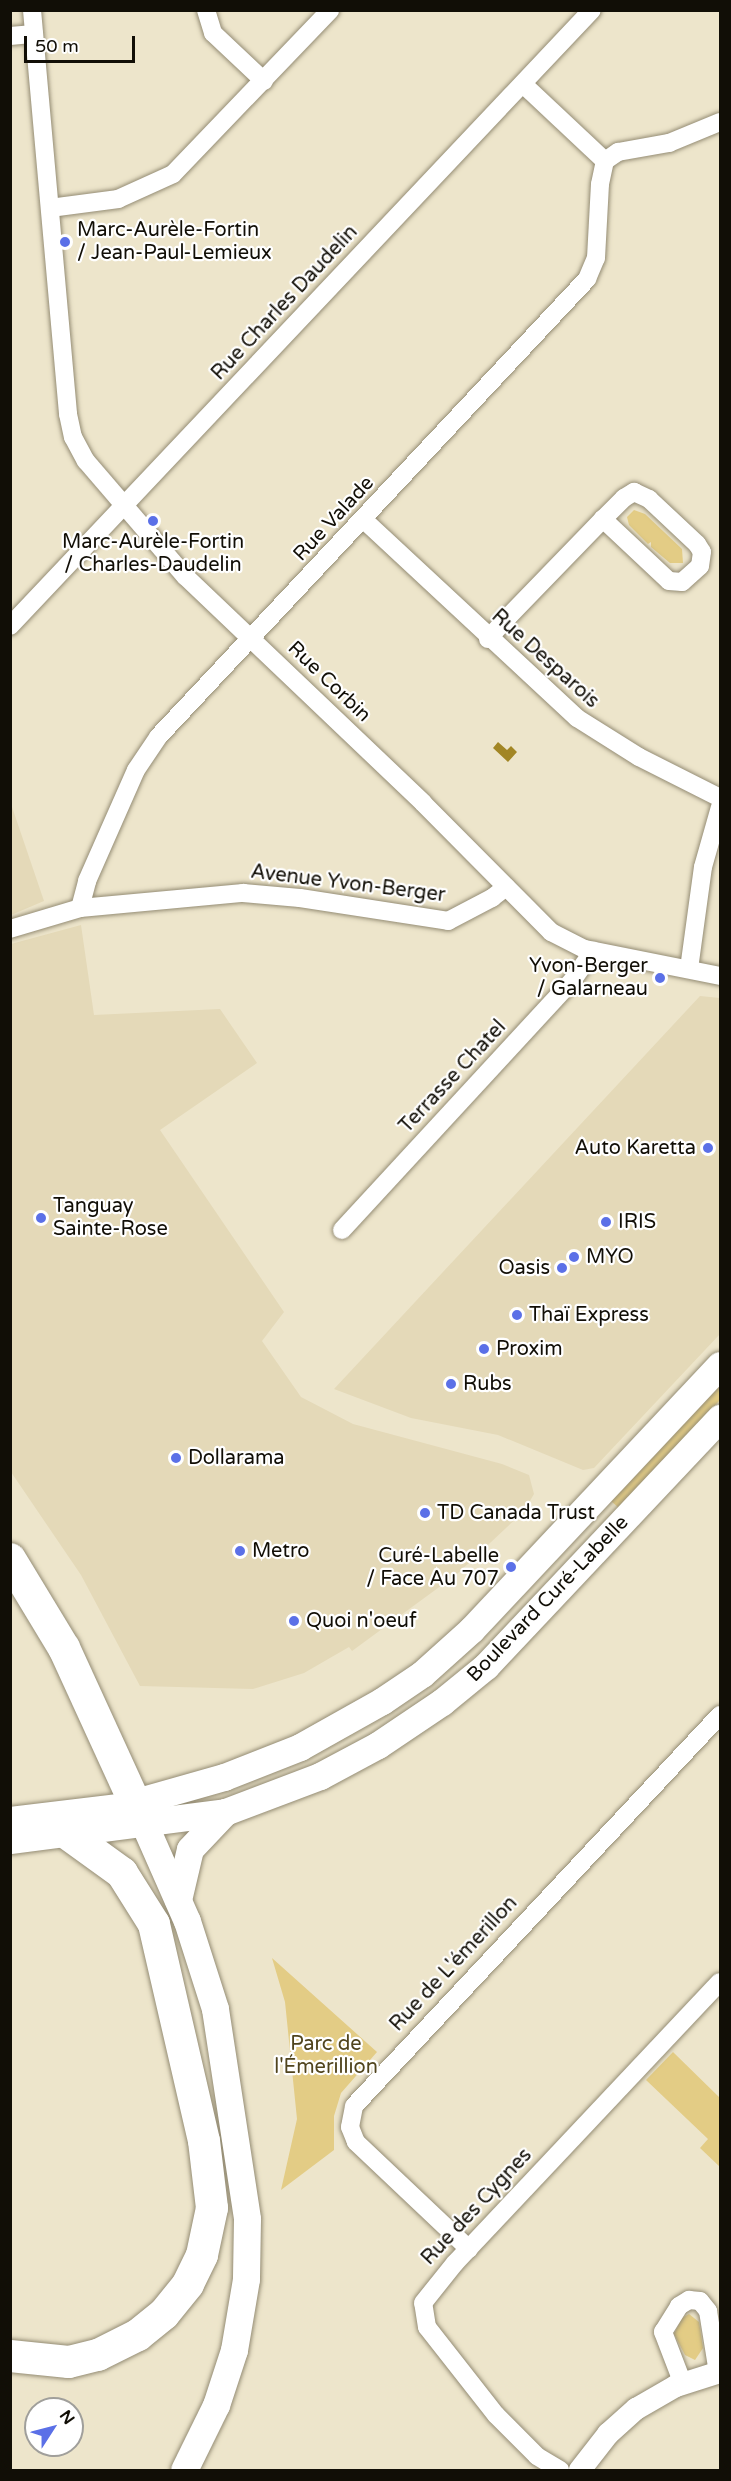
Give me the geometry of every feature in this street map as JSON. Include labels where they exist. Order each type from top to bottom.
[{"type":"highway","points":[[10,1559],[64,1648],[140,1814]]},
{"type":"highway","points":[[10,2356],[69,2362],[98,2355],[138,2335],[164,2314],[188,2284],[202,2255],[212,2208],[204,2141],[154,1924],[122,1873],[68,1834]]},
{"type":"main road","name":"Boulevard Curé-Labelle","points":[[10,1840],[68,1834],[140,1814],[224,1777],[288,1753],[368,1711],[422,1674],[472,1629],[720,1365]]},
{"type":"main road","name":"Boulevard Curé-Labelle","points":[[10,1820],[225,1812],[294,1787],[363,1753],[470,1681],[720,1418]]},
{"type":"main road","points":[[178,1900],[190,1849],[225,1812]]},
{"type":"main road","points":[[140,1814],[178,1900],[218,2026],[238,2143],[247,2238],[244,2298],[229,2368],[208,2424],[184,2470]]},
{"type":"street","name":"Rue Corbin","points":[[32,10],[71,430],[86,461],[185,576],[506,887]]},
{"type":"street","points":[[206,10],[213,33],[264,81]]},
{"type":"street","points":[[50,208],[118,199],[166,179],[187,162],[330,10]]},
{"type":"street","name":"Rue Charles Daudelin","points":[[10,626],[592,10]]},
{"type":"street","points":[[10,36],[34,34]]},
{"type":"street","points":[[523,84],[605,161],[618,152],[669,143],[720,122]]},
{"type":"street","name":"Rue Valade","points":[[80,908],[87,881],[144,754],[364,520],[590,273],[596,258],[600,184],[605,161]]},
{"type":"street","points":[[488,639],[603,519],[628,495],[643,494],[697,544],[702,552],[700,566],[682,582],[669,581],[603,519]]},
{"type":"street","name":"Rue Desparois","points":[[364,520],[488,639],[588,727],[720,798]]},
{"type":"street","points":[[689,969],[703,867],[720,807]]},
{"type":"street","points":[[506,887],[555,936],[593,951],[720,976]]},
{"type":"street","name":"Avenue Yvon-Berger","points":[[10,929],[80,908],[243,893],[300,898],[448,921],[506,887]]},
{"type":"street","name":"Terrasse Chatel","points":[[342,1230],[572,981],[593,951]]},
{"type":"street","name":"Rue de L'émerillon","points":[[469,2249],[356,2142],[350,2127],[354,2106],[720,1714]]},
{"type":"street","name":"Rue des Cygnes","points":[[560,2470],[537,2456],[502,2422],[424,2323],[422,2308],[427,2294],[720,1982]]},
{"type":"street","points":[[580,2470],[625,2418],[683,2384],[719,2372],[708,2311],[700,2301],[689,2300],[679,2306],[663,2332],[683,2384]]},
{"type":"shaded area","points":[[498,742],[507,750],[511,746],[517,752],[508,762],[493,748]]},
{"type":"shaded area","points":[[11,804],[44,901],[10,915]]},
{"type":"shaded area","points":[[81,925],[94,1015],[220,1009],[257,1063],[160,1130],[284,1312],[262,1341],[301,1397],[353,1424],[502,1464],[529,1475],[534,1494],[524,1511],[457,1574],[352,1651],[349,1647],[304,1673],[253,1689],[140,1686],[81,1575],[11,1472],[11,944]]},
{"type":"shaded area","points":[[700,996],[720,998],[720,1334],[594,1468],[583,1470],[498,1435],[411,1418],[334,1389]]},
{"type":"green space","points":[[634,510],[645,514],[682,549],[683,563],[670,563],[651,547],[651,542],[648,544],[629,525],[627,517]]},
{"type":"green space","points":[[720,1384],[720,1400],[619,1508],[611,1501]]},
{"type":"green space","name":"Parc de l'Émerillion","points":[[272,1958],[377,2052],[341,2093],[334,2116],[334,2150],[281,2190],[297,2119],[285,2002]]},
{"type":"green space","points":[[673,2052],[720,2098],[720,2167],[700,2148],[708,2139],[646,2080]]},
{"type":"green space","points":[[689,2314],[699,2322],[703,2348],[695,2360],[685,2355],[674,2334],[682,2318]]},
{"type":"place","name":"Marc-Aurèle-Fortin / Jean-Paul-Lemieux","points":[[65,242]]},
{"type":"place","name":"Marc-Aurèle-Fortin / Charles-Daudelin","points":[[153,521]]},
{"type":"place","name":"Yvon-Berger / Galarneau","points":[[660,978]]},
{"type":"place","name":"Auto Karetta","points":[[708,1148]]},
{"type":"place","name":"Tanguay Sainte-Rose","points":[[41,1218]]},
{"type":"place","name":"IRIS","points":[[606,1222]]},
{"type":"place","name":"MYO","points":[[574,1257]]},
{"type":"place","name":"Oasis","points":[[562,1268]]},
{"type":"place","name":"Thaï Express","points":[[517,1315]]},
{"type":"place","name":"Proxim","points":[[484,1349]]},
{"type":"place","name":"Rubs","points":[[451,1384]]},
{"type":"place","name":"Dollarama","points":[[176,1458]]},
{"type":"place","name":"TD Canada Trust","points":[[425,1513]]},
{"type":"place","name":"Metro","points":[[240,1551]]},
{"type":"place","name":"Curé-Labelle / Face Au 707","points":[[511,1567]]},
{"type":"place","name":"Quoi n'oeuf","points":[[294,1621]]}]
